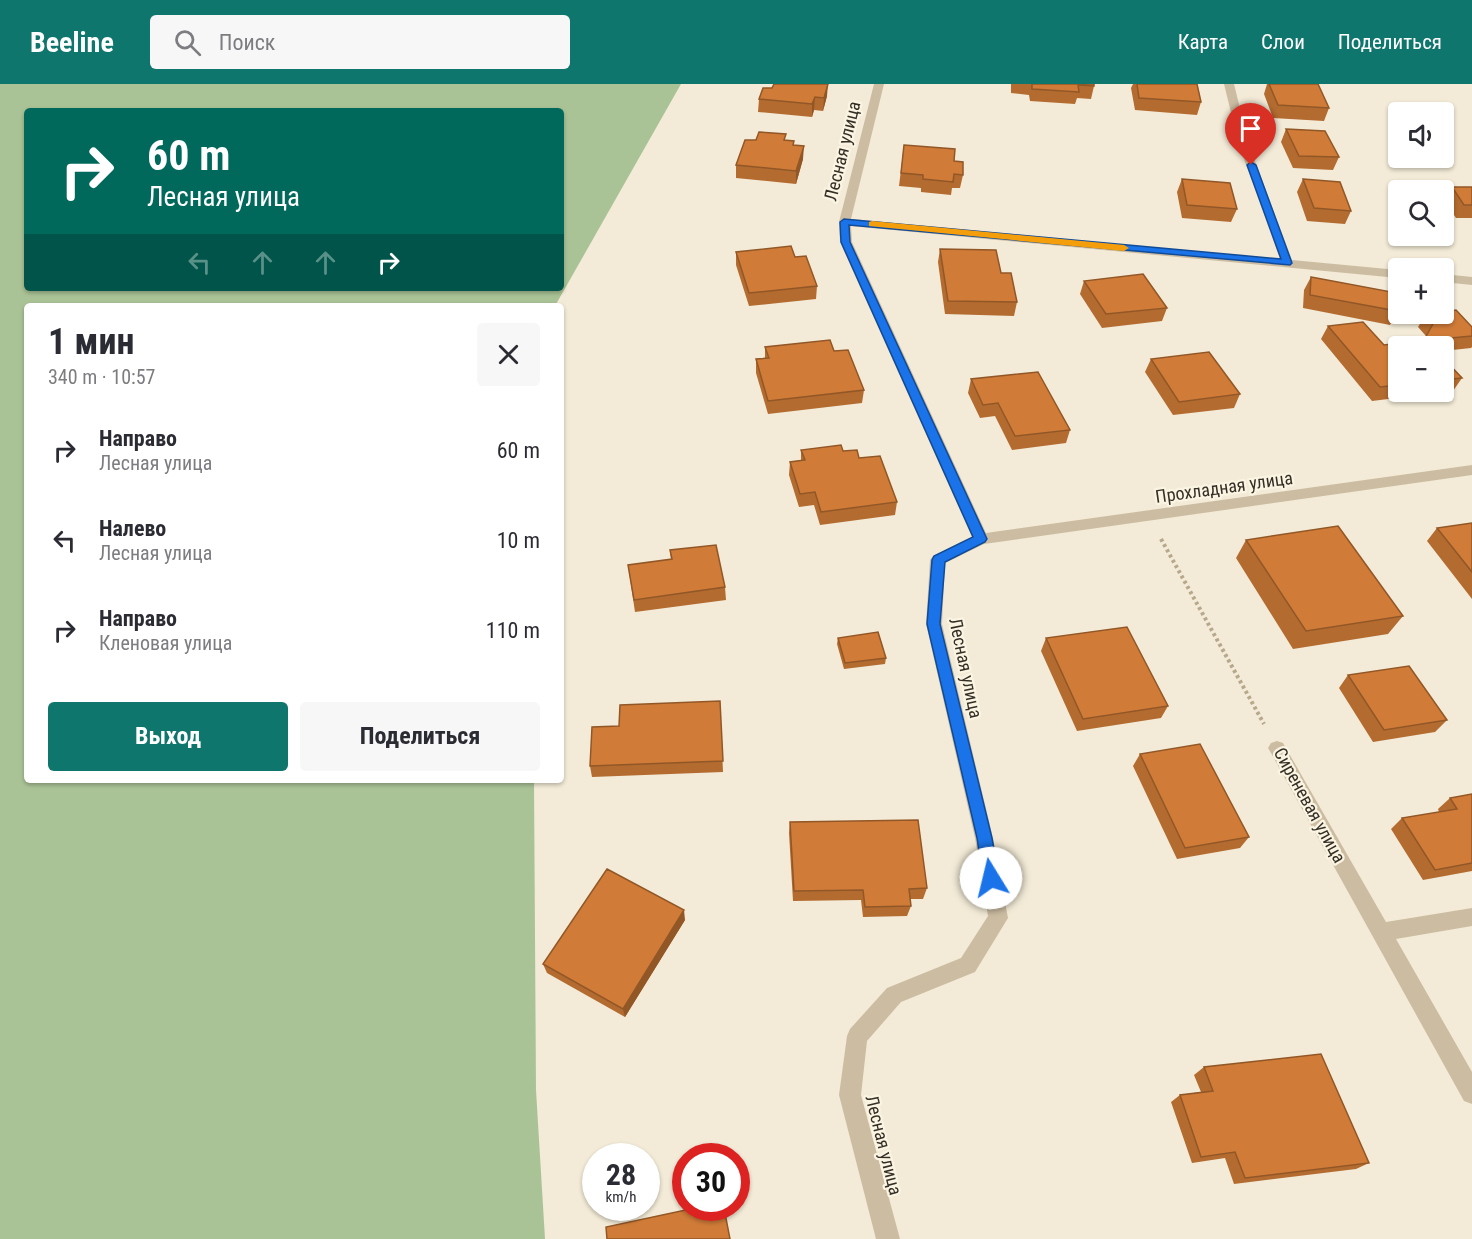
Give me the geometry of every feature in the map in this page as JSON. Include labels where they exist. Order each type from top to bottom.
[{"type":"street","name":"Лесная улица","points":[[879,84],[844,222],[846,242],[981,539],[938,560],[934,624],[984,838],[998,918],[969,964],[894,995],[857,1036],[850,1095],[888,1239]]},
{"type":"street","points":[[1229,84],[1244,145],[1287,263]]},
{"type":"street","points":[[844,222],[1388,273]]},
{"type":"street","points":[[1454,279],[1472,281]]},
{"type":"street","name":"Прохладная улица","points":[[981,539],[1472,470]]},
{"type":"street","name":"Сиреневая улица","points":[[1277,748],[1472,1093]]},
{"type":"street","points":[[1381,932],[1472,917]]},
{"type":"path","name":"Сиреневая улица","points":[[1148,517],[1277,748]]},
{"type":"green space","points":[[0,84],[681,84],[564,290],[564,108],[24,108],[24,291],[564,291],[557,303],[24,303],[24,783],[534,783],[536,1090],[545,1239],[0,1239]]},
{"type":"building","points":[[774,84],[828,84],[824,98],[815,97],[812,104],[759,99],[763,88],[772,88]]},
{"type":"building","points":[[1032,84],[1094,84],[1094,86],[1078,85],[1079,92],[1032,89]]},
{"type":"building","points":[[1137,84],[1197,84],[1201,102],[1139,98]]},
{"type":"building","points":[[1269,84],[1318,84],[1329,108],[1278,105]]},
{"type":"building","points":[[1286,129],[1325,131],[1339,157],[1299,156]]},
{"type":"building","points":[[759,132],[786,134],[784,140],[794,141],[793,145],[804,146],[796,171],[736,165],[745,140],[756,140]]},
{"type":"building","points":[[904,145],[955,149],[954,161],[963,162],[963,175],[954,174],[953,182],[923,179],[923,175],[901,173]]},
{"type":"building","points":[[1182,179],[1230,183],[1237,209],[1187,205]]},
{"type":"building","points":[[1303,179],[1340,182],[1351,211],[1314,208]]},
{"type":"building","points":[[1454,187],[1472,187],[1472,205],[1464,205]]},
{"type":"building","points":[[791,246],[795,257],[806,256],[817,286],[749,293],[736,252]]},
{"type":"building","points":[[940,249],[996,250],[1001,273],[1011,273],[1017,302],[948,301]]},
{"type":"building","points":[[1143,274],[1167,308],[1106,314],[1084,281]]},
{"type":"building","points":[[1311,277],[1388,291],[1388,309],[1310,295]]},
{"type":"building","points":[[1454,310],[1472,327],[1472,336],[1426,336],[1433,324],[1454,324]]},
{"type":"building","points":[[1363,322],[1384,345],[1388,344],[1388,386],[1380,387],[1328,326]]},
{"type":"building","points":[[830,340],[834,351],[848,350],[864,390],[768,401],[756,359],[769,358],[765,347]]},
{"type":"building","points":[[1209,352],[1240,394],[1179,402],[1151,359]]},
{"type":"building","points":[[1454,370],[1462,378],[1454,379]]},
{"type":"building","points":[[1038,372],[1070,430],[1015,436],[998,403],[983,405],[971,379]]},
{"type":"building","points":[[841,445],[843,451],[857,450],[859,458],[880,456],[897,502],[821,512],[815,492],[800,494],[790,462],[805,460],[801,450]]},
{"type":"building","points":[[1472,523],[1472,572],[1437,528]]},
{"type":"building","points":[[1338,526],[1403,616],[1306,631],[1246,540]]},
{"type":"building","points":[[716,545],[725,587],[634,600],[628,565],[672,559],[670,550]]},
{"type":"building","points":[[1127,627],[1168,706],[1083,719],[1046,638]]},
{"type":"building","points":[[878,632],[886,658],[845,663],[838,638]]},
{"type":"building","points":[[1409,666],[1447,720],[1384,730],[1348,675]]},
{"type":"building","points":[[720,701],[723,761],[590,766],[592,727],[619,726],[620,705]]},
{"type":"building","points":[[1200,744],[1249,837],[1185,848],[1140,754]]},
{"type":"building","points":[[1472,794],[1472,863],[1435,870],[1402,818],[1457,809],[1450,798]]},
{"type":"building","points":[[918,820],[927,888],[909,889],[911,906],[865,907],[863,890],[794,891],[790,822]]},
{"type":"building","points":[[607,869],[684,910],[623,1009],[543,964]]},
{"type":"building","points":[[1321,1054],[1369,1163],[1245,1178],[1235,1152],[1201,1157],[1180,1095],[1213,1091],[1204,1067]]},
{"type":"building","points":[[672,1213],[672,1221],[727,1221],[730,1239],[607,1239],[606,1227],[634,1221],[660,1221],[660,1215]]},
{"type":"slow traffic","points":[[872,224],[1124,248]]},
{"type":"route","points":[[991,878],[984,838],[934,624],[938,560],[981,539],[846,242],[844,222],[1287,263],[1251,165]]}]
